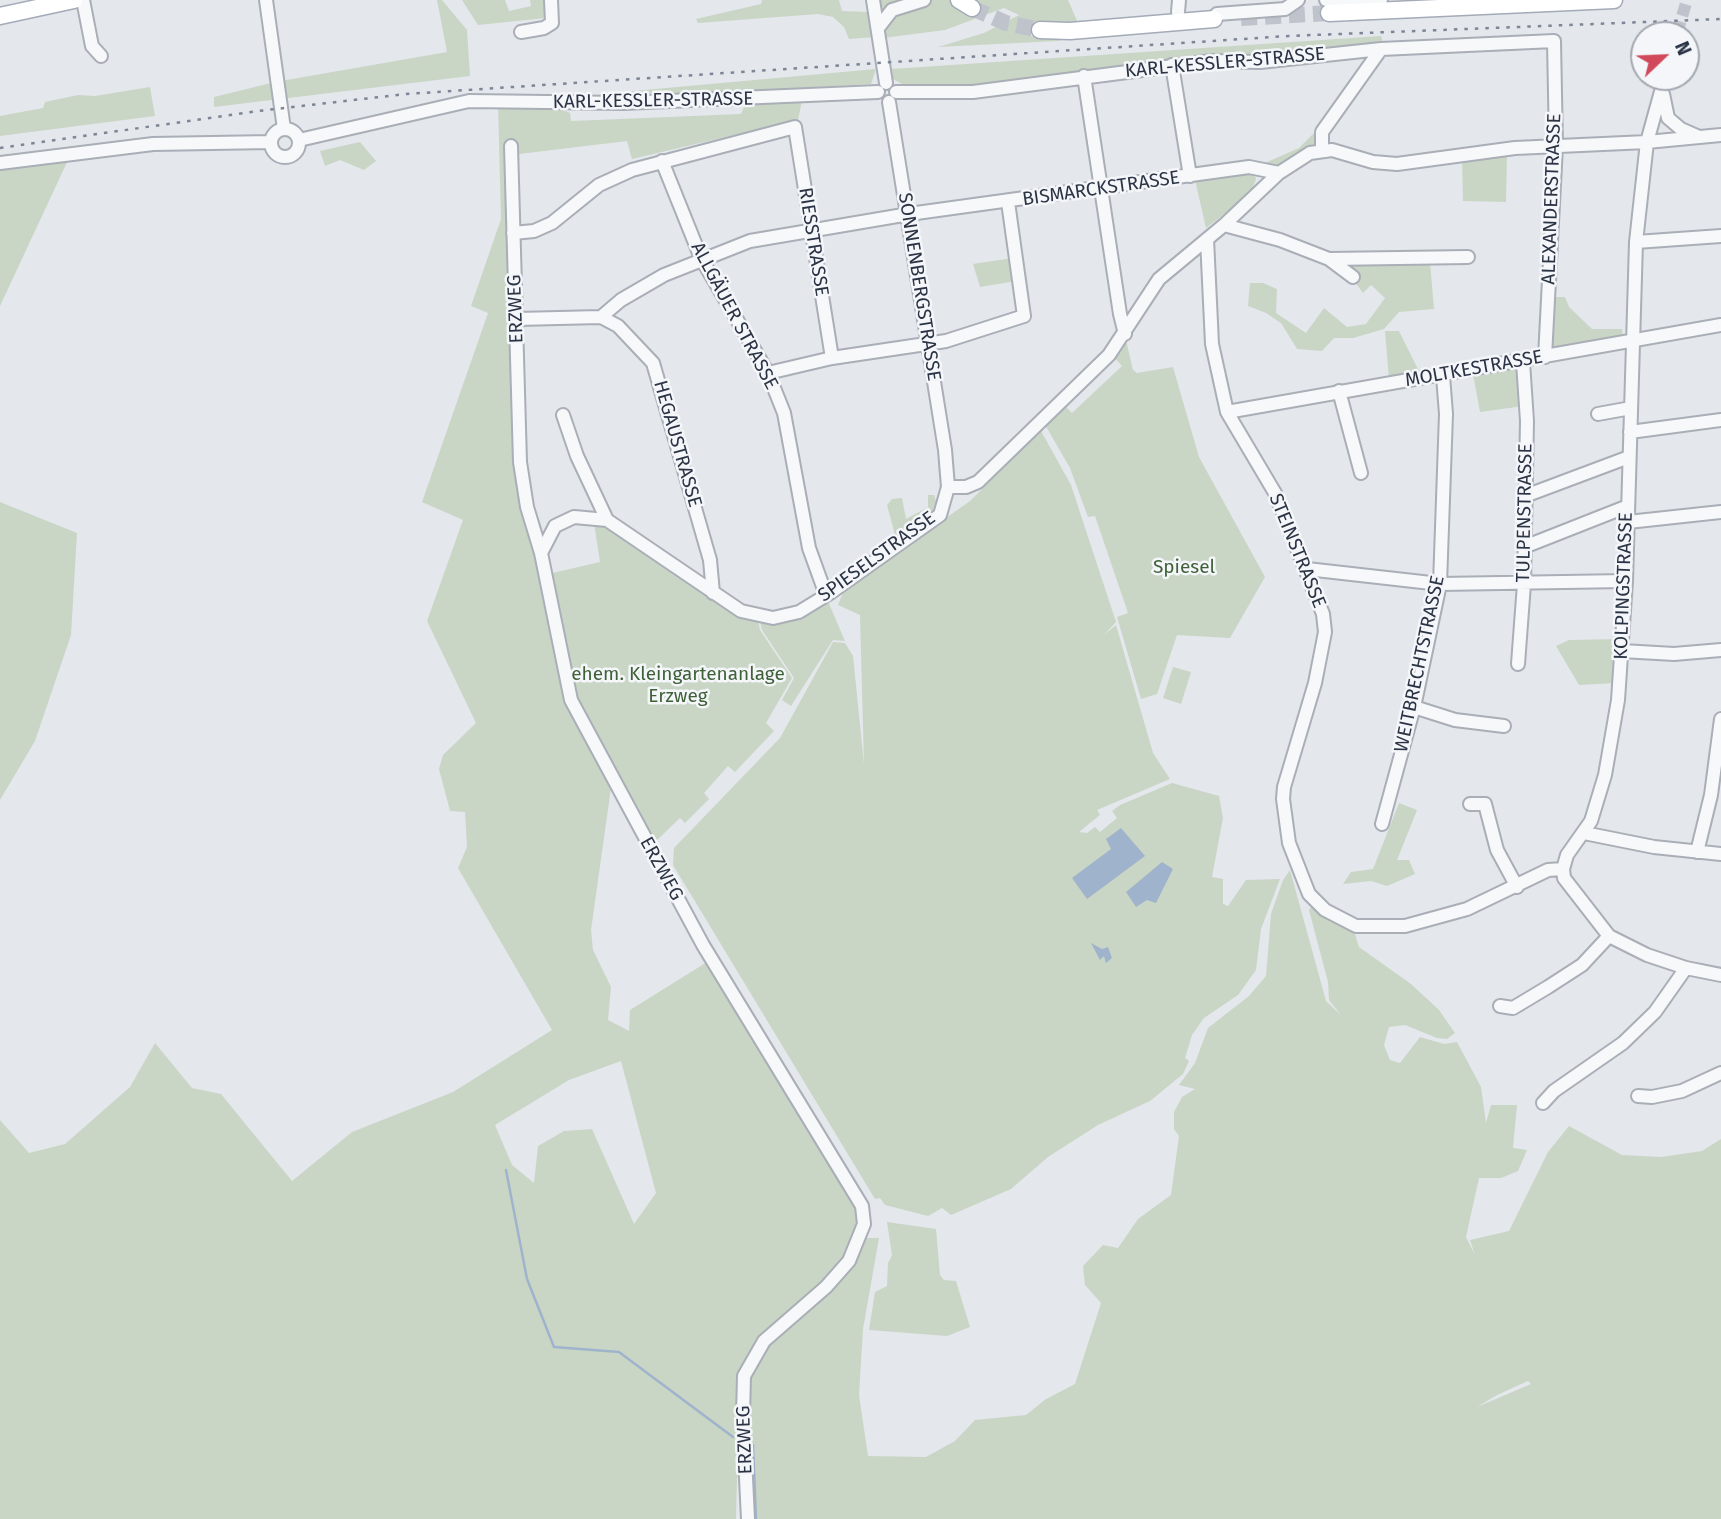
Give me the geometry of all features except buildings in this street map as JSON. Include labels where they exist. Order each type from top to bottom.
[{"type":"main road","points":[[0,16],[74,0]]},
{"type":"main road","points":[[1328,7],[1614,0]]},
{"type":"main road","points":[[1040,30],[1070,31],[1215,17]]},
{"type":"street","points":[[83,0],[92,46],[100,56]]},
{"type":"street","points":[[266,0],[284,129]]},
{"type":"street","points":[[521,32],[544,29],[552,23],[551,0]]},
{"type":"street","points":[[873,0],[878,28],[882,88],[893,85],[893,97]]},
{"type":"street","points":[[878,28],[892,10],[924,0]]},
{"type":"street","points":[[1215,17],[1285,9],[1298,0]]},
{"type":"street","points":[[1328,7],[1381,0]]},
{"type":"street","name":"KARL-KESSLER-STRASSE","points":[[893,97],[974,92],[1172,65],[1260,62],[1381,49],[1554,41]]},
{"type":"street","name":"ALEXANDERSTRASSE","points":[[1545,357],[1556,146],[1554,41]]},
{"type":"street","points":[[1322,149],[1322,132],[1381,49]]},
{"type":"street","points":[[1172,65],[1190,176]]},
{"type":"street","points":[[1084,76],[1125,334]]},
{"type":"street","name":"KARL-KESSLER-STRASSE","points":[[299,140],[469,101],[623,103],[882,88]]},
{"type":"street","name":"KOLPINGSTRASSE","points":[[1563,869],[1567,855],[1584,833],[1605,775],[1622,651],[1636,242],[1647,142],[1661,91]]},
{"type":"street","points":[[1665,91],[1668,118],[1681,129],[1697,136]]},
{"type":"street","name":"SONNENBERGSTRASSE","points":[[893,97],[948,487]]},
{"type":"street","name":"KARL-KESSLER-STRASSE","points":[[513,233],[534,231],[552,223],[599,185],[632,170],[795,127]]},
{"type":"street","name":"RIESSTRASSE","points":[[795,127],[832,358]]},
{"type":"street","points":[[284,129],[293,131],[299,140],[297,150],[286,157],[274,152],[271,142],[276,132],[284,129]]},
{"type":"street","points":[[1279,173],[1310,153],[1322,149],[1384,164],[1556,146],[1721,135]]},
{"type":"street","points":[[0,163],[153,144],[271,142]]},
{"type":"street","name":"ERZWEG","points":[[510,146],[515,202],[513,233],[520,462],[533,535],[541,553],[571,701],[703,945],[862,1206],[864,1224],[849,1261],[826,1287],[764,1341],[744,1376],[743,1416],[748,1519]]},
{"type":"street","name":"ALLGÄUER STRASSE","points":[[662,161],[701,258],[768,373],[784,413],[809,548],[826,595]]},
{"type":"street","name":"BISMARCKSTRASSE","points":[[601,317],[643,287],[701,258],[750,241],[909,214],[1249,167],[1279,173]]},
{"type":"street","name":"SPIESELSTRASSE","points":[[607,520],[741,611],[773,618],[799,612],[940,515],[948,487],[966,487],[978,482],[1109,355],[1158,279],[1224,225],[1279,173]]},
{"type":"street","points":[[768,373],[832,358],[928,344],[1024,316],[1008,202]]},
{"type":"street","points":[[1224,225],[1280,240],[1329,259],[1353,277]]},
{"type":"street","points":[[1636,242],[1721,236]]},
{"type":"street","name":"STEINSTRASSE","points":[[1207,239],[1212,344],[1227,412],[1275,493],[1323,614],[1325,632],[1315,682],[1284,787],[1283,810],[1294,862],[1309,894],[1325,910],[1356,926],[1381,928],[1424,922],[1486,902],[1517,887]]},
{"type":"street","points":[[1329,259],[1468,257]]},
{"type":"street","points":[[517,319],[601,317]]},
{"type":"street","name":"HEGAUSTRASSE","points":[[601,317],[618,327],[653,363],[709,560],[713,593]]},
{"type":"street","name":"MOLTKESTRASSE","points":[[1227,412],[1721,325]]},
{"type":"street","name":"TULPENSTRASSE","points":[[1518,664],[1524,584],[1527,421],[1523,362]]},
{"type":"street","name":"WEITBRECHTSTRASSE","points":[[1382,824],[1414,707],[1440,584],[1446,439],[1443,376]]},
{"type":"street","points":[[1339,391],[1361,473]]},
{"type":"street","points":[[1598,414],[1631,408]]},
{"type":"street","points":[[563,415],[577,456],[607,520]]},
{"type":"street","points":[[1630,432],[1721,420]]},
{"type":"street","points":[[1525,496],[1629,457]]},
{"type":"street","points":[[1524,547],[1628,506]]},
{"type":"street","points":[[1628,523],[1721,512]]},
{"type":"street","points":[[541,553],[555,526],[574,517],[607,520]]},
{"type":"street","points":[[1307,569],[1440,584],[1626,581]]},
{"type":"street","points":[[1622,651],[1674,654],[1721,650]]},
{"type":"street","points":[[1414,707],[1455,720],[1504,726]]},
{"type":"street","points":[[1697,852],[1717,760],[1721,719]]},
{"type":"street","points":[[1470,804],[1485,804],[1497,850],[1517,887],[1548,870],[1563,869],[1564,878],[1609,936],[1647,955],[1686,968],[1721,975]]},
{"type":"street","points":[[1584,833],[1721,854]]},
{"type":"street","points":[[1500,1006],[1513,1008],[1548,987],[1582,965],[1609,936]]},
{"type":"street","points":[[1543,1103],[1554,1091],[1623,1043],[1655,1012],[1686,968]]},
{"type":"street","points":[[1638,1096],[1652,1097],[1682,1091],[1721,1073]]},
{"type":"green space","points":[[437,0],[442,0],[467,30],[470,76],[214,107],[214,97],[275,82],[447,52]]},
{"type":"green space","points":[[462,0],[505,0],[509,11],[531,6],[530,0],[543,0],[546,18],[478,25]]},
{"type":"green space","points":[[762,0],[839,0],[842,11],[870,12],[875,37],[849,39],[844,27],[833,17],[818,14],[698,23],[696,19],[761,4]]},
{"type":"green space","points":[[876,0],[1068,0],[1078,23],[1033,22],[1031,36],[1062,40],[1057,41],[938,47],[984,33],[1019,15],[1004,8],[945,30],[883,38]]},
{"type":"green space","points":[[1381,36],[1384,47],[973,90],[904,85],[893,79],[892,69]]},
{"type":"green space","points":[[876,69],[871,84],[622,98],[622,92]]},
{"type":"green space","points":[[150,87],[155,116],[0,136],[0,116],[43,108],[45,102],[78,95],[95,96]]},
{"type":"green space","points":[[747,100],[802,100],[798,120],[632,159],[627,141],[511,155],[524,509],[560,674],[611,788],[591,930],[593,950],[611,987],[608,1020],[629,1031],[630,1010],[707,962],[850,1196],[859,1219],[851,1238],[879,1238],[863,1329],[859,1395],[868,1456],[926,1457],[955,1441],[975,1420],[1026,1415],[1046,1399],[1075,1384],[1101,1303],[1085,1285],[1083,1266],[1103,1245],[1118,1248],[1138,1219],[1171,1195],[1179,1136],[1174,1129],[1174,1112],[1182,1097],[1195,1089],[1179,1085],[1195,1063],[1208,1028],[1249,996],[1266,976],[1271,914],[1283,880],[1290,870],[1326,1001],[1341,1015],[1329,1000],[1328,982],[1309,910],[1312,906],[1354,931],[1359,947],[1411,984],[1439,1010],[1455,1033],[1447,1039],[1437,1038],[1405,1025],[1389,1027],[1384,1045],[1390,1060],[1400,1063],[1420,1037],[1444,1044],[1457,1042],[1481,1087],[1486,1123],[1491,1105],[1517,1105],[1513,1148],[1527,1150],[1518,1171],[1501,1178],[1479,1178],[1466,1237],[1475,1255],[1470,1240],[1509,1231],[1548,1152],[1569,1126],[1622,1155],[1661,1157],[1702,1151],[1721,1139],[1721,1519],[755,1519],[753,1488],[737,1477],[736,1519],[0,1519],[0,1120],[29,1153],[65,1144],[130,1087],[155,1043],[192,1088],[221,1094],[292,1181],[352,1132],[453,1092],[552,1030],[458,868],[467,847],[465,812],[450,811],[439,769],[443,755],[476,723],[427,621],[463,520],[422,502],[488,313],[471,306],[501,219],[498,102],[560,109],[570,113],[571,121],[741,114]],"holes":[[[621,1061],[656,1193],[634,1224],[592,1129],[564,1131],[538,1146],[534,1183],[512,1165],[495,1125],[569,1080]],[[1528,1381],[1531,1384],[1477,1407],[1497,1395]]]},
{"type":"green space","points":[[1321,126],[1320,148],[1278,169],[1258,166],[1299,148]]},
{"type":"green space","points":[[360,142],[376,161],[364,170],[340,160],[325,166],[320,151]]},
{"type":"green space","points":[[1507,154],[1506,202],[1463,201],[1462,158]]},
{"type":"green space","points":[[69,158],[0,306],[0,165]]},
{"type":"green space","points":[[1247,172],[1254,174],[1256,179],[1251,193],[1206,228],[1195,180]]},
{"type":"green space","points":[[1013,258],[1016,281],[980,287],[973,264]]},
{"type":"green space","points":[[1340,262],[1430,262],[1434,309],[1399,312],[1384,329],[1353,338],[1334,338],[1322,351],[1297,349],[1281,323],[1248,306],[1250,283],[1263,283],[1277,289],[1276,313],[1306,333],[1324,308],[1347,327],[1366,324],[1385,298],[1371,285],[1363,293]]},
{"type":"green space","points":[[1551,297],[1565,297],[1569,307],[1592,329],[1622,329],[1623,338],[1549,352]]},
{"type":"green space","points":[[1385,331],[1399,331],[1421,375],[1389,380]]},
{"type":"green space","name":"Spiesel","points":[[1126,340],[1133,370],[1137,373],[1173,367],[1199,457],[1265,577],[1230,638],[1177,635],[1157,694],[1141,699],[1117,617],[1128,613],[1095,516],[1088,517],[1070,468],[1044,423],[1063,404],[1072,413],[1122,366],[1112,355]]},
{"type":"green space","points":[[1521,364],[1524,406],[1480,412],[1473,374]]},
{"type":"green space","points":[[1041,431],[1071,485],[1116,622],[1104,635],[1116,625],[1153,753],[1170,779],[1097,810],[1100,815],[1079,832],[1087,833],[1095,827],[1100,832],[1117,818],[1112,811],[1120,805],[1172,783],[1219,796],[1223,818],[1212,877],[1223,879],[1223,904],[1228,906],[1246,880],[1280,879],[1261,929],[1256,970],[1238,995],[1204,1018],[1192,1035],[1185,1058],[1189,1061],[1183,1074],[1150,1101],[1098,1125],[1048,1157],[1011,1189],[951,1215],[942,1208],[928,1216],[885,1205],[880,1198],[875,1199],[673,865],[674,848],[780,738],[833,642],[845,643],[853,656],[864,764],[860,615],[838,605],[844,590],[970,501]]},
{"type":"green space","points":[[928,495],[934,495],[936,501],[931,516],[897,542],[887,505],[892,499],[902,498],[906,519],[928,507]]},
{"type":"green space","points":[[0,502],[77,533],[71,635],[35,741],[0,800]]},
{"type":"green space","name":"ehem. Kleingartenanlage Erzweg","points":[[594,523],[626,536],[758,620],[760,630],[792,678],[766,723],[774,731],[735,772],[728,766],[704,793],[709,799],[685,823],[680,818],[655,842],[575,700],[548,574],[600,562]]},
{"type":"green space","points":[[827,599],[845,641],[833,640],[791,706],[782,700],[794,678],[762,630],[760,621],[800,615]]},
{"type":"green space","points":[[1620,639],[1616,683],[1579,685],[1556,646],[1569,640]]},
{"type":"green space","points":[[1173,667],[1191,672],[1181,704],[1163,698]]},
{"type":"green space","points":[[1399,803],[1417,810],[1397,860],[1409,860],[1415,874],[1387,886],[1371,881],[1343,884],[1351,872],[1373,869]]},
{"type":"green space","points":[[887,1222],[936,1229],[940,1275],[944,1280],[956,1281],[970,1327],[947,1336],[869,1330],[875,1292],[887,1286],[888,1263],[892,1255]]},
{"type":"water","points":[[1121,828],[1145,856],[1087,899],[1072,878],[1111,849],[1106,839]]},
{"type":"water","points":[[1162,862],[1173,869],[1156,903],[1147,900],[1136,907],[1126,892]]},
{"type":"water","points":[[1091,943],[1102,949],[1108,947],[1112,958],[1106,963],[1104,956],[1100,960]]},
{"type":"waterway","points":[[506,1170],[527,1279],[554,1347],[619,1352],[733,1437]]},
{"type":"waterway","points":[[753,1445],[756,1519]]},
{"type":"tunnel","points":[[1681,21],[1687,0]]},
{"type":"tunnel","points":[[972,8],[1006,23],[1040,30]]},
{"type":"tunnel","points":[[1241,18],[1329,13]]},
{"type":"railway","points":[[0,148],[258,111],[406,94],[1288,36],[1721,19]]}]
